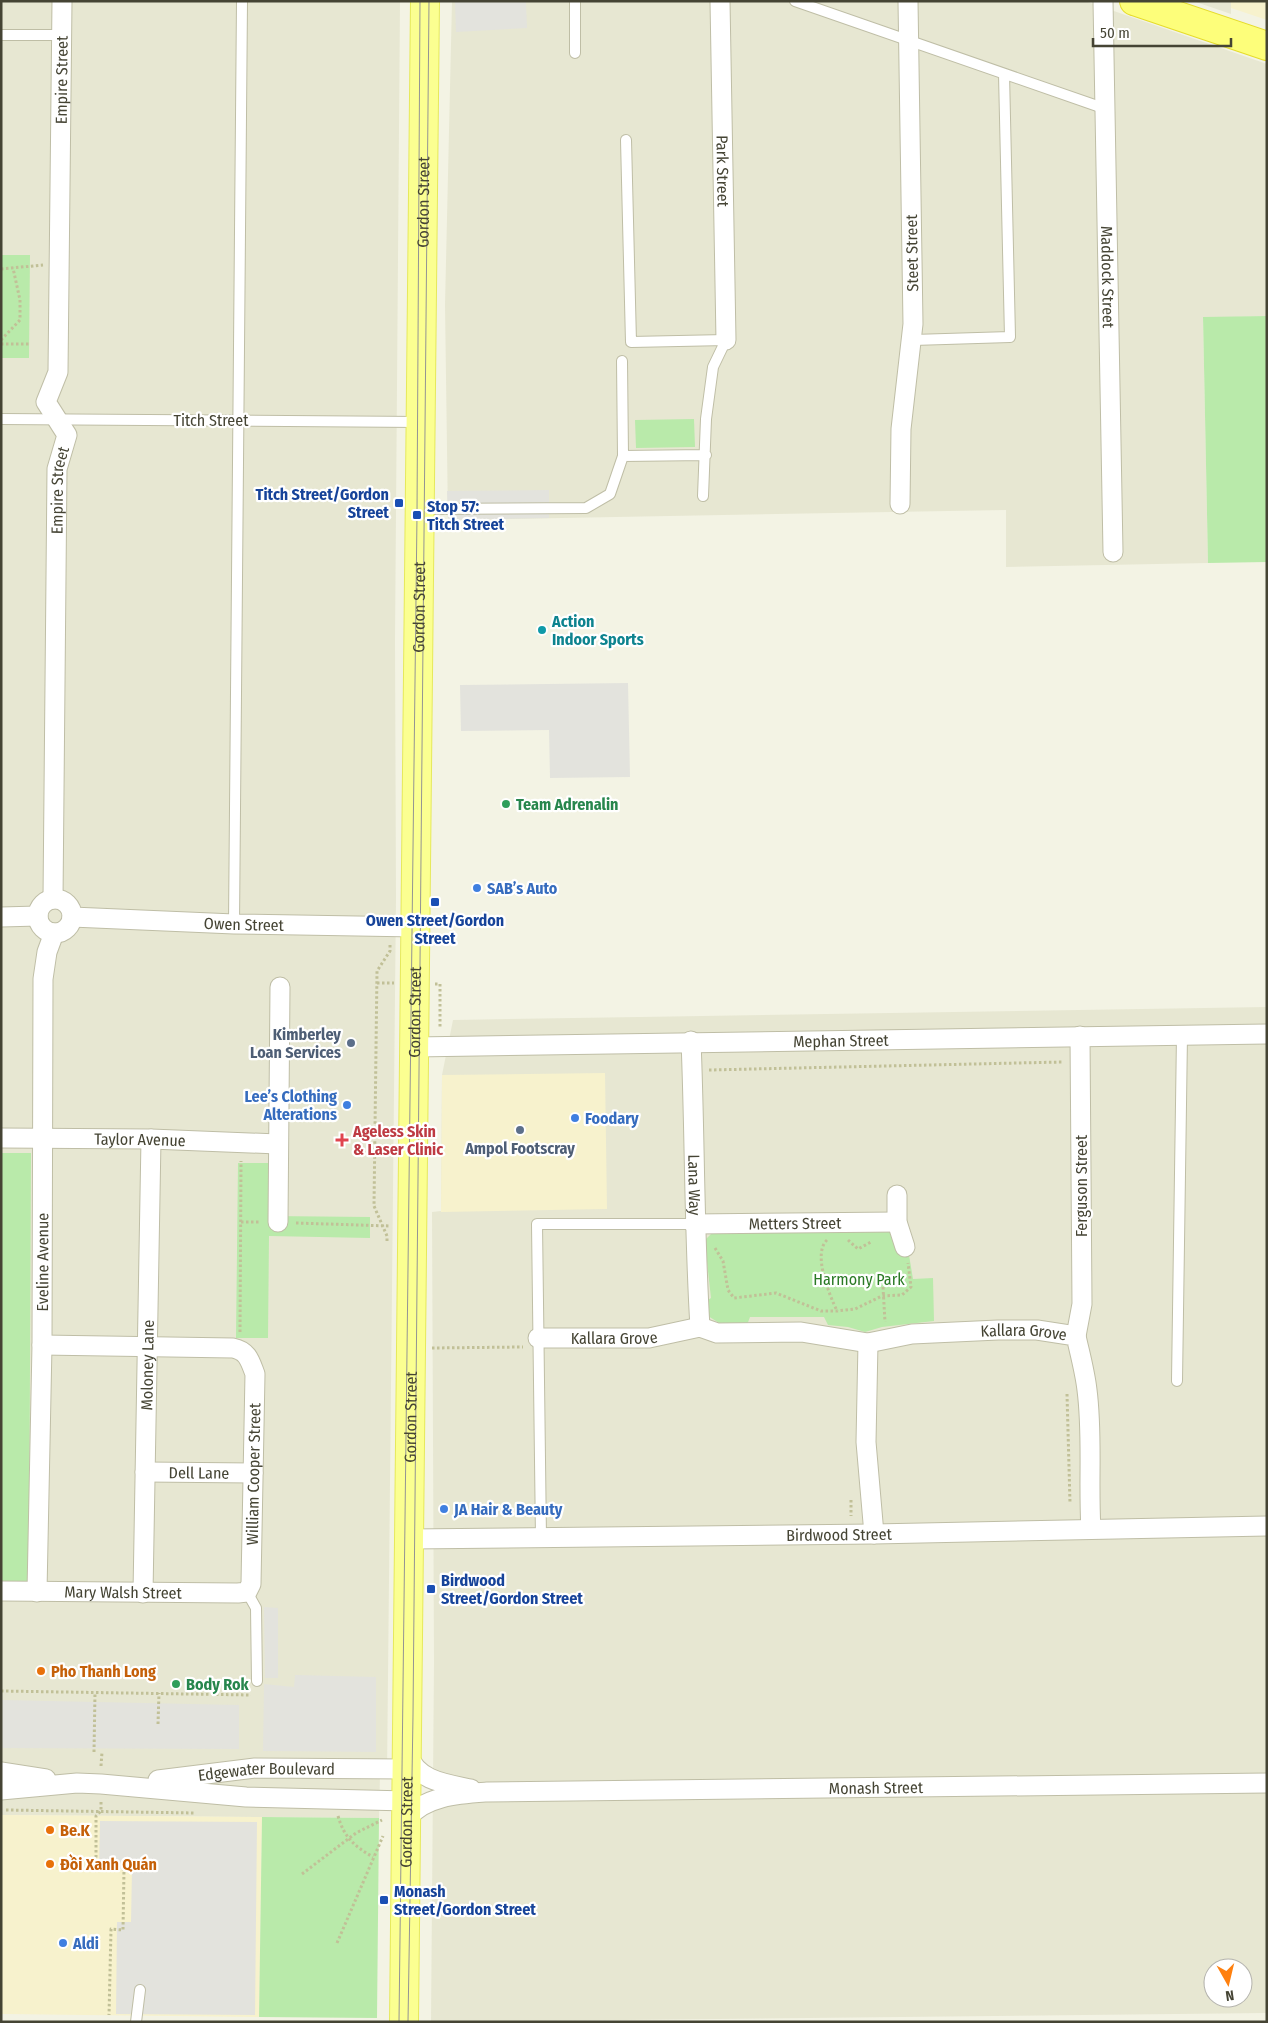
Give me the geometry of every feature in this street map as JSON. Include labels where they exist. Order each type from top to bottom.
[{"type":"highway","points":[[1134,1],[1265,45]]},
{"type":"main road","name":"Gordon Street","points":[[404,2022],[398,1813],[407,1762],[415,1047],[403,927],[420,509],[425,1]]},
{"type":"street","name":"Empire Street","points":[[53,899],[57,469],[67,435],[46,402],[58,372],[62,1]]},
{"type":"street","name":"Park Street","points":[[720,1],[726,340]]},
{"type":"street","name":"Steet Street","points":[[900,504],[902,415],[913,340],[908,1]]},
{"type":"street","name":"Maddock Street","points":[[1103,1],[1113,552]]},
{"type":"street","points":[[53,899],[60,900],[69,906],[72,917],[64,930],[54,933],[45,930],[38,916],[41,906],[53,899]]},
{"type":"street","points":[[1,917],[38,916]]},
{"type":"street","name":"Owen Street","points":[[72,917],[234,924],[403,927]]},
{"type":"street","name":"Eveline Avenue","points":[[37,1592],[42,1345],[42,979],[47,952],[54,933]]},
{"type":"street","points":[[278,1222],[280,987]]},
{"type":"street","name":"Mephan Street","points":[[415,1047],[691,1041],[1267,1034]]},
{"type":"street","name":"Ferguson Street","points":[[1076,1336],[1082,1304],[1080,1036]]},
{"type":"street","name":"Lana Way","points":[[691,1041],[694,1224],[700,1327]]},
{"type":"street","name":"Taylor Avenue","points":[[1,1138],[151,1139],[278,1144]]},
{"type":"street","name":"Moloney Lane","points":[[143,1592],[151,1139]]},
{"type":"street","points":[[897,1195],[897,1222],[902,1254]]},
{"type":"street","name":"Metters Street","points":[[694,1224],[897,1222]]},
{"type":"street","name":"Kallara Grove","points":[[538,1342],[649,1338],[700,1327],[718,1333],[802,1332],[868,1343],[912,1334],[998,1330],[1037,1330],[1076,1336],[1087,1389],[1090,1441],[1089,1490],[1091,1529]]},
{"type":"street","points":[[868,1343],[866,1442],[873,1526]]},
{"type":"street","points":[[42,1345],[244,1353]]},
{"type":"street","name":"William Cooper Street","points":[[244,1353],[255,1374],[251,1584],[247,1592]]},
{"type":"street","name":"Dell Lane","points":[[145,1472],[253,1473]]},
{"type":"street","name":"Birdwood Street","points":[[410,1539],[541,1538],[873,1526],[1091,1529],[1267,1526]]},
{"type":"street","name":"Mary Walsh Street","points":[[1,1591],[247,1592]]},
{"type":"street","name":"Edgewater Boulevard","points":[[127,1784],[255,1768],[407,1762]]},
{"type":"street","name":"Monash Street","points":[[407,1762],[426,1777],[440,1783],[487,1792]]},
{"type":"street","name":"Edgewater Boulevard","points":[[1,1772],[77,1783],[127,1784],[398,1813]]},
{"type":"street","name":"Edgewater Boulevard","points":[[1,1790],[77,1783]]},
{"type":"street","name":"Monash Street","points":[[398,1813],[453,1796],[487,1792],[1267,1783]]},
{"type":"lane","points":[[234,924],[242,1]]},
{"type":"lane","points":[[575,1],[575,53]]},
{"type":"lane","points":[[795,1],[1106,109]]},
{"type":"lane","points":[[1,35],[62,35]]},
{"type":"lane","points":[[913,340],[1010,337],[1004,74]]},
{"type":"lane","points":[[626,140],[631,342],[726,340],[713,367],[706,419],[703,496]]},
{"type":"lane","points":[[420,509],[586,508],[610,494],[624,456],[622,361]]},
{"type":"lane","name":"Titch Street","points":[[1,420],[421,422]]},
{"type":"lane","points":[[624,456],[706,454]]},
{"type":"lane","points":[[1177,1381],[1182,1034]]},
{"type":"lane","points":[[541,1538],[537,1224],[694,1224]]},
{"type":"lane","points":[[247,1592],[256,1608],[257,1681]]},
{"type":"lane","points":[[136,2022],[140,1990]]},
{"type":"path","points":[[1,269],[58,263]]},
{"type":"path","points":[[1,340],[20,320],[20,300],[13,268]]},
{"type":"path","points":[[1,344],[32,344]]},
{"type":"path","points":[[387,1245],[387,1236],[374,1206],[377,971],[403,927]]},
{"type":"path","points":[[692,1070],[1062,1062],[1063,1071]]},
{"type":"path","points":[[241,1160],[244,1353]]},
{"type":"path","points":[[241,1222],[413,1226]]},
{"type":"path","points":[[834,1236],[823,1244],[821,1251],[827,1289],[837,1311]]},
{"type":"path","points":[[843,1236],[858,1250],[869,1242],[877,1241]]},
{"type":"path","points":[[713,1245],[723,1261],[728,1290],[734,1298],[776,1293],[820,1311],[855,1309],[882,1296],[902,1295],[911,1286],[908,1259],[902,1254]]},
{"type":"path","points":[[883,1287],[882,1296],[886,1327]]},
{"type":"path","points":[[412,1346],[538,1342]]},
{"type":"path","points":[[1067,1385],[1070,1513]]},
{"type":"path","points":[[851,1498],[851,1518],[873,1526]]},
{"type":"path","points":[[1,1691],[257,1695]]},
{"type":"path","points":[[94,1752],[96,1693]]},
{"type":"path","points":[[158,1724],[159,1693]]},
{"type":"path","points":[[101,1812],[102,1752]]},
{"type":"path","points":[[1,1810],[198,1813]]},
{"type":"path","points":[[101,1812],[96,1816],[96,1869],[124,1869],[123,1930],[111,1929],[109,2015]]},
{"type":"path","points":[[377,1818],[398,1813]]},
{"type":"path","points":[[302,1874],[348,1839],[398,1813]]},
{"type":"path","points":[[346,1815],[337,1815],[342,1830],[348,1839],[373,1857]]},
{"type":"path","points":[[337,1943],[384,1834]]},
{"type":"shaded area","points":[[1,1],[400,1],[395,641],[396,899],[387,1774],[380,1774],[379,1818],[1,1815]]},
{"type":"shaded area","points":[[452,1],[1085,1],[1267,64],[1267,316],[1203,318],[1208,563],[1006,567],[1006,510],[448,520],[445,305]]},
{"type":"shaded area","points":[[455,1],[562,1],[526,2],[527,28],[456,32]]},
{"type":"shaded area","points":[[1193,1],[1231,1],[1231,14]]},
{"type":"shaded area","points":[[1231,1],[1267,1],[1267,20],[1231,8]]},
{"type":"shaded area","points":[[549,490],[549,518],[448,520],[447,491]]},
{"type":"shaded area","points":[[628,683],[630,777],[550,778],[549,730],[461,731],[460,685]]},
{"type":"shaded area","points":[[1267,1007],[1267,2013],[431,2022],[434,1662],[432,1212],[441,1211],[442,1075],[453,1020]]},
{"type":"shaded area","points":[[605,1073],[607,1209],[441,1212],[442,1075]]},
{"type":"shaded area","points":[[264,1607],[278,1608],[278,1678],[265,1678]]},
{"type":"shaded area","points":[[295,1675],[376,1677],[376,1752],[263,1751],[264,1684],[294,1687]]},
{"type":"shaded area","points":[[1,1700],[239,1705],[239,1749],[1,1748]]},
{"type":"shaded area","points":[[1,1815],[262,1817],[259,2017],[1,2014]]},
{"type":"shaded area","points":[[100,1821],[257,1822],[255,2015],[116,2014],[117,1922],[131,1922],[132,1869],[99,1869]]},
{"type":"green space","points":[[1,255],[30,255],[29,358],[1,358]]},
{"type":"green space","points":[[1267,316],[1267,562],[1208,563],[1203,317]]},
{"type":"green space","points":[[694,419],[695,447],[636,448],[635,420]]},
{"type":"green space","points":[[1,1153],[31,1153],[29,1582],[1,1582]]},
{"type":"green space","points":[[238,1163],[270,1163],[270,1216],[370,1217],[370,1238],[269,1236],[268,1338],[236,1338]]},
{"type":"green space","name":"Harmony Park","points":[[892,1230],[909,1255],[913,1279],[933,1278],[934,1321],[882,1327],[865,1332],[848,1327],[828,1325],[824,1317],[750,1317],[747,1325],[724,1326],[708,1316],[705,1302],[711,1298],[707,1262],[700,1261],[702,1243],[711,1234]]},
{"type":"green space","points":[[262,1817],[379,1818],[377,2018],[259,2017]]},
{"type":"tram line","points":[[399,2022],[417,515],[420,1]]},
{"type":"tram line","points":[[408,2022],[413,1715],[429,1]]},
{"type":"place","name":"Titch Street/Gordon Street","points":[[399,503]]},
{"type":"place","name":"Stop 57: Titch Street","points":[[417,515]]},
{"type":"place","name":"Action Indoor Sports","points":[[542,630]]},
{"type":"place","name":"Team Adrenalin","points":[[506,804]]},
{"type":"place","name":"SAB’s Auto","points":[[477,888]]},
{"type":"place","name":"Owen Street/Gordon Street","points":[[435,902]]},
{"type":"place","name":"Kimberley Loan Services","points":[[351,1043]]},
{"type":"place","name":"Lee’s Clothing Alterations","points":[[347,1105]]},
{"type":"place","name":"Foodary","points":[[575,1118]]},
{"type":"place","name":"Ampol Footscray","points":[[520,1130]]},
{"type":"place","name":"Ageless Skin & Laser Clinic","points":[[342,1140]]},
{"type":"place","name":"JA Hair & Beauty","points":[[444,1509]]},
{"type":"place","name":"Birdwood Street/Gordon Street","points":[[431,1589]]},
{"type":"place","name":"Pho Thanh Long","points":[[41,1671]]},
{"type":"place","name":"Body Rok","points":[[176,1684]]},
{"type":"place","name":"Be.K","points":[[50,1830]]},
{"type":"place","name":"Đồi Xanh Quán","points":[[50,1864]]},
{"type":"place","name":"Monash Street/Gordon Street","points":[[384,1900]]},
{"type":"place","name":"Aldi","points":[[63,1943]]}]
